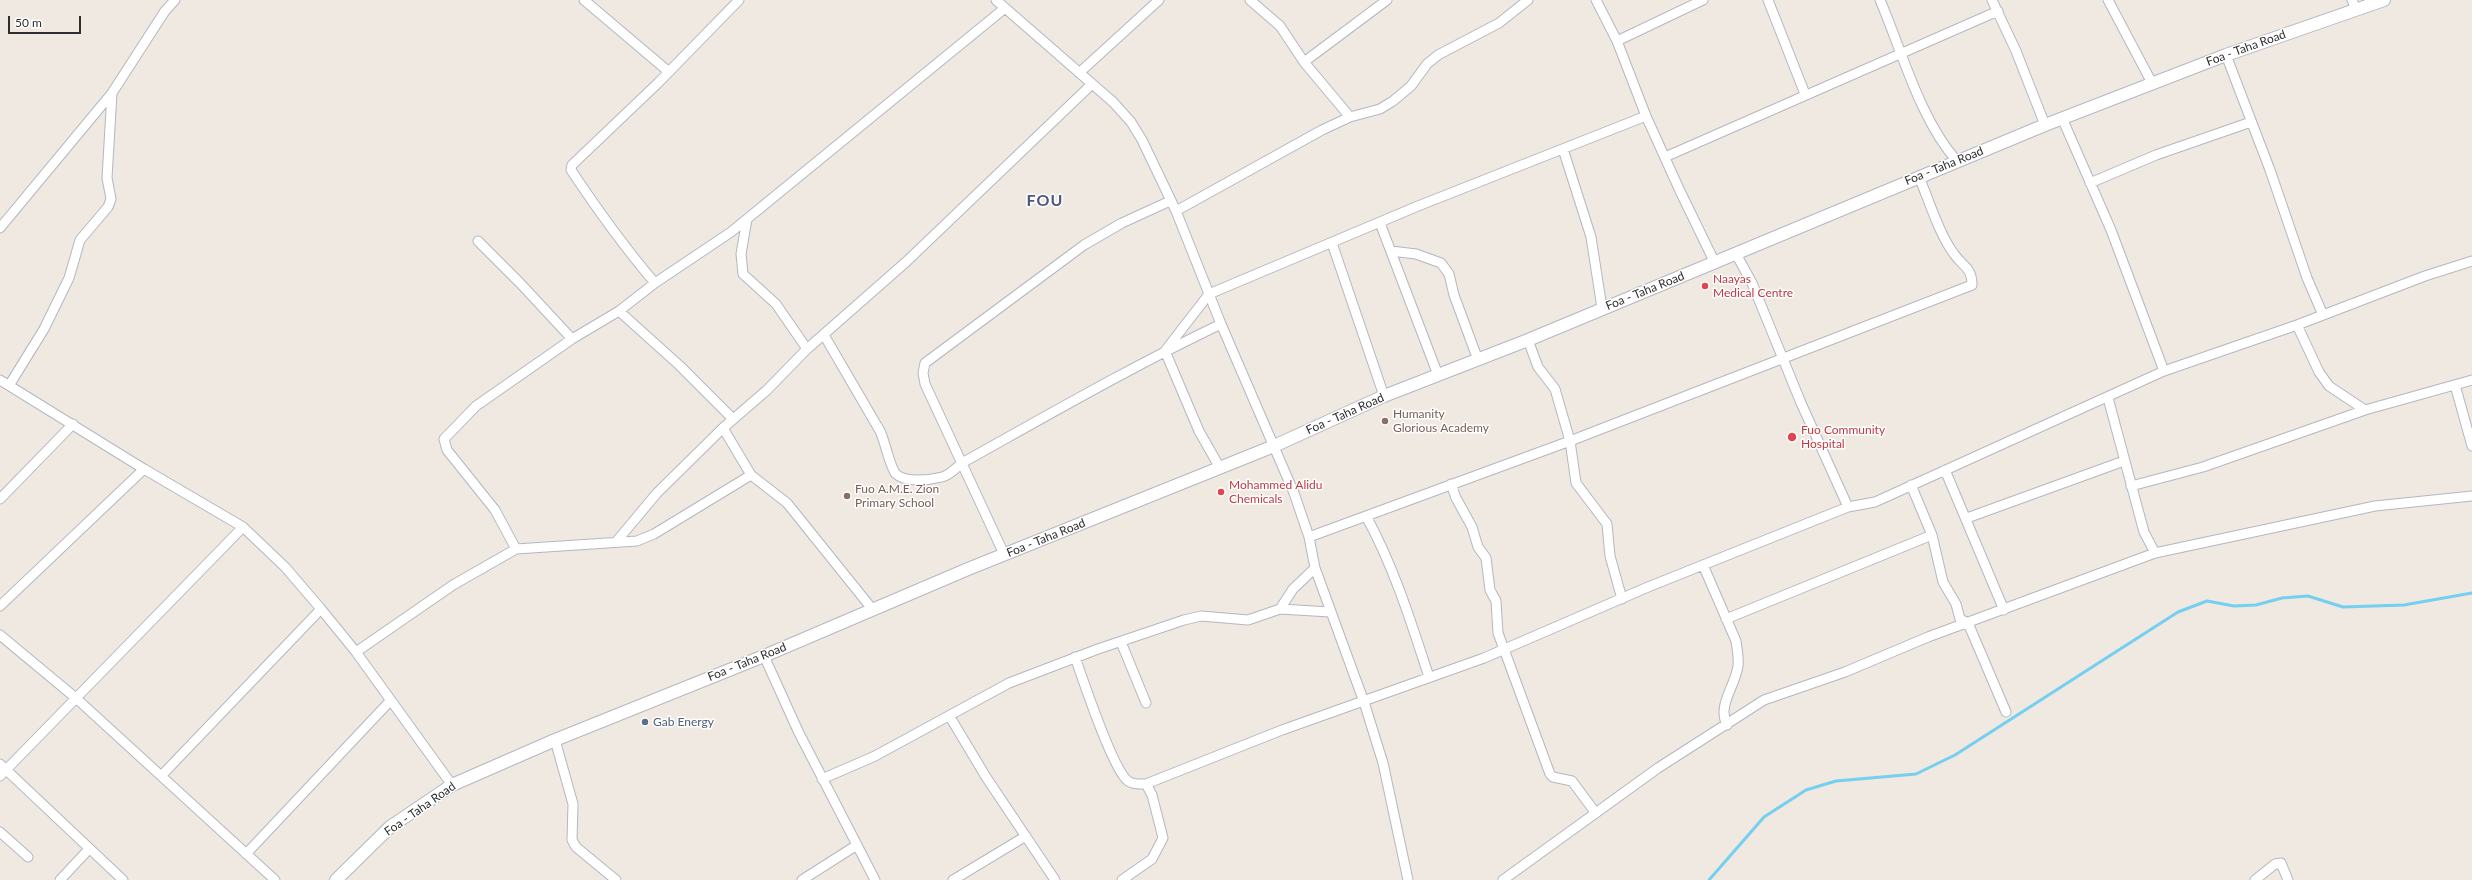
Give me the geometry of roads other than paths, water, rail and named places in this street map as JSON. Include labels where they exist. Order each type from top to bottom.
[{"type":"street","points":[[0,228],[112,93],[165,11],[175,0]]},
{"type":"street","points":[[584,0],[669,72]]},
{"type":"street","points":[[655,283],[625,246],[571,170],[572,165],[584,152],[604,136],[669,72],[739,0]]},
{"type":"street","points":[[996,0],[1091,85],[1113,102],[1131,122],[1142,140],[1176,211],[1221,324],[1274,446],[1309,537],[1315,568],[1364,702],[1383,763],[1408,880]]},
{"type":"street","points":[[1079,73],[1159,0]]},
{"type":"street","points":[[1250,0],[1280,26],[1304,62],[1350,118]]},
{"type":"street","points":[[1304,62],[1387,0]]},
{"type":"street","points":[[1176,211],[1301,141],[1350,118],[1366,115],[1394,101],[1438,56],[1499,23],[1528,0]]},
{"type":"street","points":[[1596,0],[1617,42],[1646,116],[1664,156],[1715,263]]},
{"type":"street","points":[[1617,42],[1703,0]]},
{"type":"street","points":[[1768,0],[1805,94]]},
{"type":"street","points":[[1880,0],[1902,53],[1916,93],[1941,143],[1957,161]]},
{"type":"street","points":[[1992,0],[1998,11],[2045,125]]},
{"type":"street","points":[[2108,0],[2152,83]]},
{"type":"street","name":"Foa - Taha Road","points":[[336,880],[390,827],[452,785],[555,740],[764,656],[1004,554],[1274,446],[1384,396],[1528,340],[2062,118],[2354,5],[2384,0]]},
{"type":"street","points":[[516,549],[496,510],[447,450],[444,439],[476,406],[572,339],[619,311],[655,283],[747,220],[1005,8]]},
{"type":"street","points":[[1664,156],[1998,11]]},
{"type":"street","points":[[2226,55],[2270,170],[2307,278],[2323,315]]},
{"type":"street","points":[[616,542],[657,493],[723,428],[767,390],[807,349],[1002,171],[1091,85]]},
{"type":"street","points":[[10,384],[44,329],[68,278],[80,240],[108,207],[111,199],[107,178],[112,93]]},
{"type":"street","points":[[1165,351],[1209,294],[1380,223],[1646,116]]},
{"type":"street","points":[[2062,118],[2111,230],[2164,371]]},
{"type":"street","points":[[2090,183],[2156,155],[2251,122]]},
{"type":"street","points":[[1563,149],[1591,237],[1602,308]]},
{"type":"street","points":[[1309,537],[1570,441],[1972,285],[1971,273],[1954,254],[1947,243],[1919,177]]},
{"type":"street","points":[[1004,554],[925,384],[923,373],[925,364],[1084,245],[1122,223],[1170,201]]},
{"type":"street","points":[[747,220],[741,254],[743,274],[776,304],[807,349]]},
{"type":"street","points":[[1380,223],[1438,375]]},
{"type":"street","points":[[478,241],[520,283],[572,339]]},
{"type":"street","points":[[1332,243],[1384,396]]},
{"type":"street","points":[[1391,251],[1416,254],[1441,263],[1449,274],[1454,295],[1478,360]]},
{"type":"street","points":[[1736,254],[1752,283],[1848,507]]},
{"type":"street","points":[[1075,657],[1102,732],[1119,769],[1127,780],[1132,783],[1146,784],[1282,730],[1364,702],[1429,677],[1459,668],[1703,565],[1848,507],[1875,502],[2022,434],[2108,398],[2164,371],[2297,325],[2424,276],[2472,261]]},
{"type":"street","points":[[619,311],[680,365],[733,419]]},
{"type":"street","points":[[824,335],[888,446],[891,467],[896,474],[904,479],[914,480],[942,477],[962,463],[1165,351],[1221,324]]},
{"type":"street","points":[[2297,325],[2319,372],[2329,386],[2365,410]]},
{"type":"street","points":[[1528,340],[1538,366],[1555,389],[1570,441],[1576,483],[1607,524],[1610,556],[1622,599]]},
{"type":"street","points":[[1165,351],[1199,431],[1220,468]]},
{"type":"street","points":[[0,380],[10,384],[144,469],[243,527],[285,567],[356,652],[452,785]]},
{"type":"street","points":[[2131,486],[2203,467],[2365,410],[2472,380]]},
{"type":"street","points":[[2455,385],[2472,446]]},
{"type":"street","points":[[2108,398],[2144,532],[2155,553]]},
{"type":"street","points":[[0,499],[73,424]]},
{"type":"street","points":[[723,428],[751,475],[786,503],[873,610]]},
{"type":"street","points":[[1967,518],[2124,461]]},
{"type":"street","points":[[0,606],[144,469]]},
{"type":"street","points":[[1945,470],[1967,518],[2004,610]]},
{"type":"street","points":[[356,652],[454,585],[516,549],[637,541],[654,534],[751,475]]},
{"type":"street","points":[[1451,484],[1456,498],[1472,527],[1478,548],[1486,558],[1490,590],[1496,601],[1498,632],[1550,774],[1553,777],[1572,781],[1595,812]]},
{"type":"street","points":[[1911,485],[1932,535],[1943,582],[1956,604],[1960,619],[1968,623],[2006,712]]},
{"type":"street","points":[[1503,880],[1543,853],[1595,812],[1658,768],[1764,700],[1845,672],[1968,623],[2155,553],[2375,506],[2472,496]]},
{"type":"street","points":[[1366,516],[1380,542],[1399,586],[1429,677]]},
{"type":"street","points":[[123,880],[2,770],[76,699],[243,527]]},
{"type":"street","points":[[1726,619],[1932,535]]},
{"type":"street","points":[[1703,565],[1736,641],[1738,666],[1723,710],[1727,725]]},
{"type":"street","points":[[1280,609],[1292,589],[1315,568]]},
{"type":"street","points":[[162,775],[321,609]]},
{"type":"street","points":[[822,779],[875,756],[950,717],[1010,683],[1075,657],[1201,616],[1248,620],[1280,609],[1330,612]]},
{"type":"street","points":[[0,635],[76,699],[162,775],[274,880]]},
{"type":"street","points":[[1121,642],[1146,703]]},
{"type":"street","points":[[764,656],[822,779],[875,880]]},
{"type":"street","points":[[246,854],[391,700]]},
{"type":"street","points":[[950,717],[986,778],[1055,880]]},
{"type":"street","points":[[555,740],[573,804],[572,840],[576,847],[616,880]]},
{"type":"street","points":[[1122,880],[1152,859],[1163,838],[1152,795],[1146,784]]},
{"type":"street","points":[[0,832],[28,857]]},
{"type":"street","points":[[953,880],[1026,836]]},
{"type":"street","points":[[802,880],[857,845]]},
{"type":"street","points":[[60,880],[89,849]]},
{"type":"street","points":[[2255,880],[2274,864],[2281,863],[2288,880]]},
{"type":"waterway","points":[[1709,880],[1764,817],[1806,790],[1836,781],[1916,774],[1955,755],[2178,612],[2207,601],[2234,606],[2256,605],[2282,598],[2308,596],[2343,607],[2404,605],[2472,593]]},
{"type":"place","name":"Naayas Medical Centre","points":[[1705,286]]},
{"type":"place","name":"Humanity Glorious Academy","points":[[1385,421]]},
{"type":"place","name":"Fuo Community Hospital","points":[[1792,437]]},
{"type":"place","name":"Mohammed Alidu Chemicals","points":[[1221,492]]},
{"type":"place","name":"Fuo A.M.E. Zion Primary School","points":[[847,496]]},
{"type":"place","name":"Gab Energy","points":[[645,722]]},
{"type":"district","name":"FOU","points":[[1045,201]]}]
